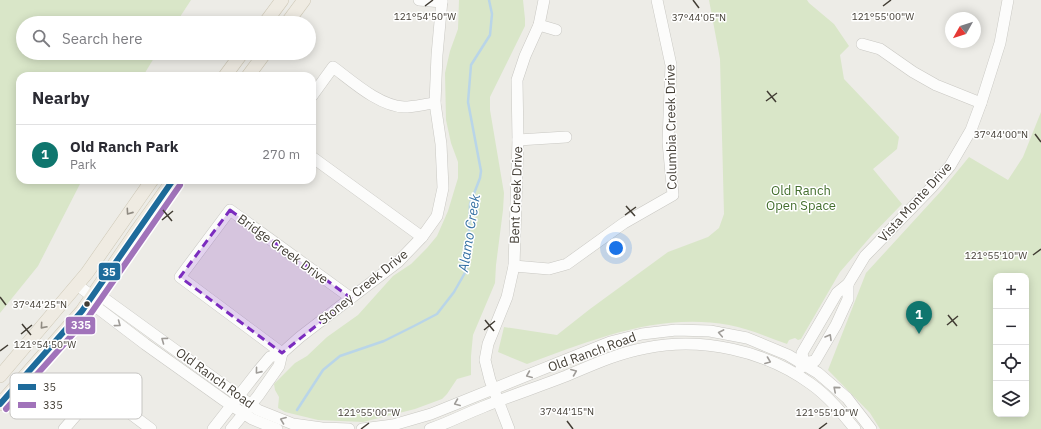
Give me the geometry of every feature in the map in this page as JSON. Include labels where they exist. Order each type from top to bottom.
[{"type":"main road","points":[[270,16],[282,0]]},
{"type":"main road","points":[[292,16],[304,0]]},
{"type":"main road","points":[[228,72],[237,60]]},
{"type":"main road","points":[[251,72],[260,60]]},
{"type":"main road","points":[[0,376],[77,285],[149,184]]},
{"type":"main road","points":[[27,373],[82,311],[170,184]]},
{"type":"main road","points":[[0,404],[10,393]]},
{"type":"street","points":[[419,0],[442,1]]},
{"type":"street","name":"Bent Creek Drive","points":[[509,429],[485,360],[488,344],[507,298],[514,266],[518,140],[517,80],[525,56],[539,25],[544,0]]},
{"type":"street","name":"Columbia Creek Drive","points":[[514,266],[549,269],[568,264],[624,223],[673,195],[668,142],[671,64],[657,0]]},
{"type":"street","name":"Vista Monte Drive","points":[[797,375],[804,363],[802,352],[837,293],[848,284],[865,256],[932,187],[950,166],[971,130],[1000,43],[1008,0]]},
{"type":"street","name":"Stoney Creek Drive","points":[[213,429],[270,357],[282,353],[300,337],[398,262],[422,237],[437,216],[443,188],[441,144],[435,104],[437,55],[442,1]]},
{"type":"street","points":[[539,25],[556,30]]},
{"type":"street","points":[[862,44],[880,49],[913,72],[936,85],[981,102]]},
{"type":"street","points":[[316,90],[333,67],[368,93],[389,104],[404,107],[435,104]]},
{"type":"street","points":[[518,140],[566,137]]},
{"type":"street","points":[[316,159],[422,237]]},
{"type":"street","name":"Bridge Creek Drive","points":[[282,353],[180,277],[230,210],[350,298]]},
{"type":"street","name":"Old Ranch Road","points":[[77,285],[92,296],[104,299],[158,336],[239,396],[252,419],[277,429]]},
{"type":"street","name":"Old Ranch Road","points":[[92,296],[99,309],[232,406],[258,410],[293,424],[322,428],[349,429]]},
{"type":"street","name":"Old Ranch Road","points":[[362,429],[393,425],[431,414],[610,342],[642,334],[676,330],[710,331],[748,338],[804,363],[847,398],[871,429]]},
{"type":"street","name":"Old Ranch Road","points":[[430,429],[617,355],[646,348],[676,344],[707,345],[742,351],[783,367],[811,384],[837,408],[855,429]]},
{"type":"street","name":"Stoney Creek Drive","points":[[231,429],[279,366],[282,353]]},
{"type":"street","points":[[64,429],[73,419]]},
{"type":"street","points":[[138,419],[151,429]]},
{"type":"highlighted area","points":[[230,210],[351,298],[282,353],[180,277]]},
{"type":"green space","points":[[0,0],[191,0],[181,16],[16,16],[16,60],[153,60],[145,72],[16,72],[16,184],[80,184],[38,266],[0,313]]},
{"type":"green space","points":[[459,0],[523,0],[525,19],[525,26],[490,97],[490,110],[504,193],[503,210],[495,283],[473,335],[471,375],[457,379],[442,399],[415,409],[363,422],[318,420],[285,412],[278,408],[279,397],[275,390],[274,384],[295,363],[307,356],[327,337],[358,315],[393,276],[411,264],[437,236],[448,211],[458,178],[458,162],[451,143],[446,120],[445,73],[450,51],[458,29]]},
{"type":"green space","name":"Old Ranch Open Space","points":[[709,0],[807,0],[834,24],[849,46],[840,55],[844,79],[899,137],[897,149],[873,169],[902,204],[872,235],[840,272],[801,339],[798,340],[795,338],[789,340],[787,344],[729,325],[703,322],[677,322],[651,325],[601,338],[527,364],[498,352],[504,327],[557,335],[668,252],[708,237],[719,228],[724,214],[720,59]]},
{"type":"green space","points":[[1041,112],[1041,429],[880,429],[870,413],[828,370],[866,273],[942,190],[969,157],[1008,180],[1023,157]]},
{"type":"waterway","name":"Alamo Creek","points":[[297,410],[323,370],[340,356],[384,341],[437,314],[454,292],[466,271],[470,204],[480,178],[481,171],[468,102],[471,65],[490,35],[492,14],[489,0]]},
{"type":"transit line","name":"35","points":[[27,373],[82,311],[170,184]]},
{"type":"transit line","name":"335","points":[[38,373],[89,316],[180,185]]},
{"type":"transit line","name":"35","points":[[0,404],[10,393]]},
{"type":"transit line","name":"335","points":[[6,409],[10,405]]},
{"type":"place","name":"Old Ranch Park","points":[[919,334]]}]
